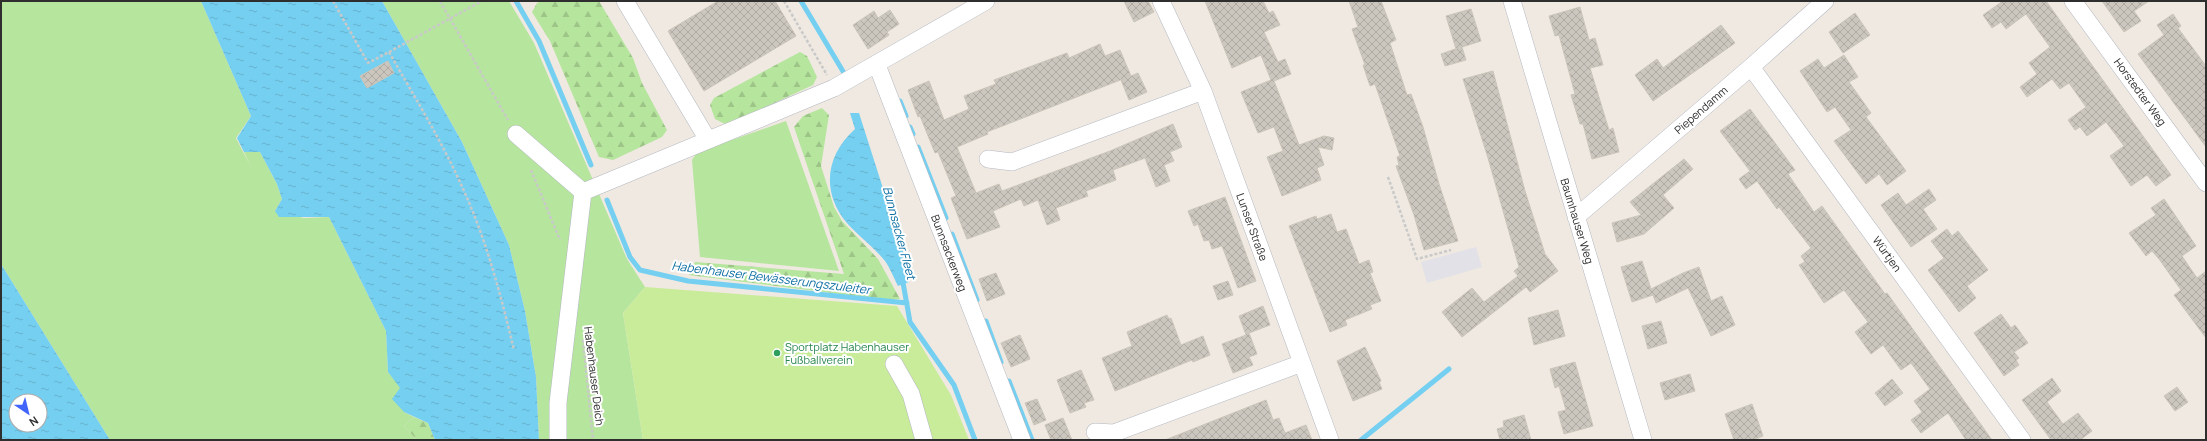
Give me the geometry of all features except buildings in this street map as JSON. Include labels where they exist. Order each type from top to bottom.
[{"type":"street","points":[[625,1],[708,140]]},
{"type":"street","points":[[583,192],[834,88],[986,1]]},
{"type":"street","name":"Lunser Straße","points":[[1161,1],[1203,91],[1330,440]]},
{"type":"street","name":"Baumhauser Weg","points":[[1512,1],[1643,440]]},
{"type":"street","name":"Piependamm","points":[[1576,217],[1751,67],[1825,1]]},
{"type":"street","name":"Horstedter Weg","points":[[2073,1],[2206,183]]},
{"type":"street","name":"Bunnsackerweg","points":[[876,65],[1022,440]]},
{"type":"street","name":"Würtjen","points":[[1751,67],[2022,440]]},
{"type":"street","points":[[988,159],[1012,162],[1203,91]]},
{"type":"street","points":[[516,134],[583,192]]},
{"type":"street","points":[[558,440],[558,403],[583,192]]},
{"type":"street","points":[[1094,432],[1114,433],[1302,363]]},
{"type":"street","points":[[894,364],[911,394],[924,440]]},
{"type":"path","points":[[333,1],[368,63],[482,1]]},
{"type":"path","points":[[784,1],[834,88]]},
{"type":"path","points":[[389,52],[447,155],[464,191],[492,264],[514,350]]},
{"type":"path","points":[[1388,177],[1417,259],[1451,250]]},
{"type":"path","name":"Habenhauser Deich","points":[[582,336],[593,440]]},
{"type":"shaded area","points":[[1476,247],[1482,267],[1427,283],[1421,262]]},
{"type":"green space","points":[[1,1],[201,1],[251,116],[236,138],[251,167],[244,152],[260,152],[277,184],[282,199],[275,211],[304,218],[329,217],[386,331],[388,372],[401,388],[404,412],[414,417],[404,426],[417,440],[110,440],[1,264]]},
{"type":"green space","points":[[382,1],[509,1],[534,43],[627,259],[645,287],[623,313],[643,440],[539,440],[536,377],[525,311],[509,245],[462,142]]},
{"type":"green space","points":[[541,1],[599,1],[633,58],[642,83],[667,130],[662,137],[613,160],[599,157],[550,41],[532,12],[537,3]]},
{"type":"green space","points":[[800,52],[807,56],[817,77],[813,85],[727,125],[715,119],[710,105],[714,98]]},
{"type":"green space","points":[[822,108],[829,115],[821,166],[834,207],[842,221],[878,259],[900,299],[888,300],[689,275],[695,262],[844,274],[794,127],[803,116]]},
{"type":"green space","points":[[786,121],[839,271],[700,257],[692,160],[696,154],[703,150]]},
{"type":"green space","name":"Sportplatz Habenhauser Fußballverein","points":[[645,287],[897,306],[951,395],[969,440],[643,440],[623,313]]},
{"type":"green space","points":[[414,417],[428,423],[435,440],[417,440],[404,426]]},
{"type":"water","points":[[201,1],[382,1],[462,142],[509,245],[525,311],[536,377],[539,440],[435,440],[428,423],[404,412],[392,399],[400,388],[388,372],[386,331],[329,217],[279,217],[275,211],[282,199],[277,184],[260,152],[244,152],[237,138],[251,116]]},
{"type":"water","points":[[850,113],[859,113],[909,270],[909,282],[898,286],[885,261],[846,222],[838,210],[833,198],[830,186],[830,174],[833,162],[845,139],[855,129]]},
{"type":"water","points":[[1,264],[110,440],[1,440]]},
{"type":"waterway","name":"Habenhauser Bewässerungszuleiter","points":[[516,1],[539,41],[591,165]]},
{"type":"waterway","name":"Bunnsacker Fleet","points":[[801,1],[844,73]]},
{"type":"waterway","points":[[900,101],[906,116]]},
{"type":"waterway","points":[[910,127],[913,134]]},
{"type":"waterway","points":[[918,147],[946,218]]},
{"type":"waterway","name":"Habenhauser Bewässerungszuleiter","points":[[607,200],[630,257],[640,270],[688,281],[907,303]]},
{"type":"waterway","points":[[952,234],[977,300]]},
{"type":"waterway","name":"Bunnsacker Fleet","points":[[902,277],[910,322],[954,385],[975,440]]},
{"type":"waterway","points":[[986,321],[1001,362]]},
{"type":"waterway","points":[[1361,440],[1449,369]]},
{"type":"waterway","points":[[1009,381],[1032,440]]},
{"type":"place","name":"Sportplatz Habenhauser Fußballverein","points":[[777,353]]}]
